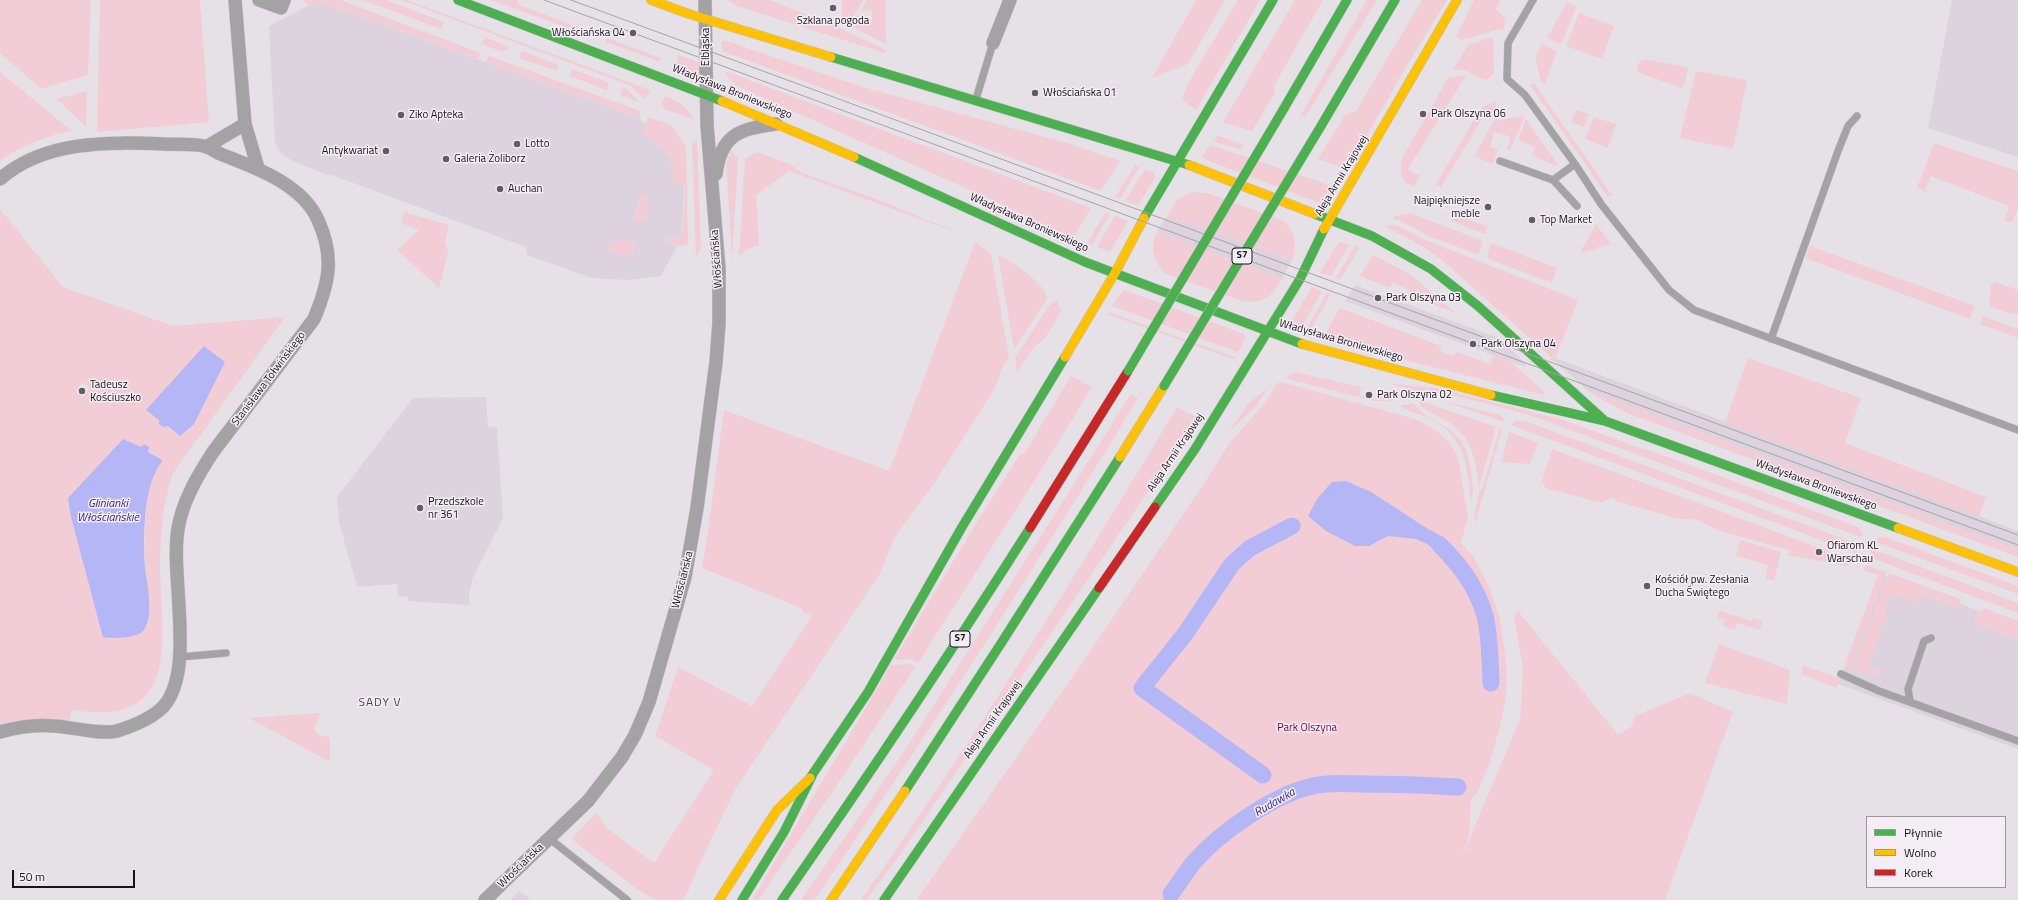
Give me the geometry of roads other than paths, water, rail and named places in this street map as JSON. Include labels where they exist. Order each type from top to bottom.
[{"type":"main road","name":"Władysława Broniewskiego","points":[[458,0],[706,94],[858,158],[1070,255],[1269,332],[1311,347],[1492,395],[1605,421],[2018,572]]},
{"type":"main road","name":"Władysława Broniewskiego","points":[[651,0],[1178,161],[1386,242],[1431,269],[1478,306],[1605,421]]},
{"type":"main road","points":[[742,900],[784,832],[812,776],[868,692],[962,527],[1115,273],[1142,221],[1273,0]]},
{"type":"main road","name":"S7","points":[[782,900],[860,789],[970,623],[1128,371],[1284,110],[1347,0]]},
{"type":"main road","name":"S7","points":[[831,900],[876,835],[1068,541],[1164,386],[1321,126],[1395,0]]},
{"type":"main road","name":"Aleja Armii Krajowej","points":[[884,900],[1195,449],[1269,332],[1305,271],[1330,220],[1457,0]]},
{"type":"main road","points":[[719,900],[777,810],[812,776]]},
{"type":"street","points":[[235,0],[245,124],[258,168]]},
{"type":"street","points":[[259,0],[281,8],[284,0]]},
{"type":"street","name":"Elbląska","points":[[705,0],[706,94]]},
{"type":"street","points":[[993,43],[1010,0]]},
{"type":"street","name":"Włościańska","points":[[485,900],[550,839],[597,790],[622,757],[635,735],[650,702],[661,666],[685,577],[697,508],[718,342],[719,269],[706,94]]},
{"type":"street","points":[[206,147],[245,124]]},
{"type":"street","name":"Włościańska","points":[[713,198],[717,164],[723,146],[729,138],[753,127],[777,124]]},
{"type":"street","name":"Stanisława Tołwińskiego","points":[[0,179],[9,171],[45,153],[85,144],[125,143],[206,147],[258,168],[295,192],[318,218],[325,239],[328,259],[328,276],[325,293],[314,319],[213,452],[201,472],[186,503],[178,528],[176,550],[180,657],[175,686],[163,707],[145,720],[116,731],[36,725],[0,732]]},
{"type":"lane","points":[[1533,0],[1508,44],[1507,78],[1525,95],[1575,164],[1601,204],[1669,290],[1680,301],[1694,310],[2018,430]]},
{"type":"lane","points":[[976,99],[993,43]]},
{"type":"lane","points":[[1771,339],[1838,151],[1848,126],[1857,116]]},
{"type":"lane","points":[[1500,160],[1552,180],[1577,206]]},
{"type":"lane","points":[[1552,180],[1575,164]]},
{"type":"lane","points":[[1910,700],[1908,689],[1924,640],[1931,638]]},
{"type":"lane","points":[[180,657],[226,653]]},
{"type":"lane","points":[[1841,674],[1879,691],[1910,700],[2018,741]]},
{"type":"lane","points":[[550,839],[627,900]]},
{"type":"water","points":[[204,346],[225,362],[194,424],[180,436],[168,426],[163,427],[159,424],[159,420],[146,410]]},
{"type":"water","name":"Glinianki Włościańskie","points":[[123,439],[141,447],[144,444],[149,447],[148,452],[161,459],[162,462],[151,483],[144,527],[144,556],[149,608],[147,623],[144,630],[137,635],[107,638],[103,637],[102,634],[70,513],[68,498]]},
{"type":"water","points":[[1346,481],[1371,492],[1442,537],[1449,545],[1457,559],[1454,563],[1427,544],[1416,539],[1388,536],[1369,546],[1355,546],[1326,531],[1308,516],[1317,499],[1332,482]]},
{"type":"waterway","points":[[1263,775],[1142,688],[1185,634],[1232,564],[1250,548],[1292,526]]},
{"type":"waterway","name":"Rudawka","points":[[1439,544],[1461,568],[1482,605],[1490,649],[1491,683]]},
{"type":"waterway","name":"Rudawka","points":[[1171,894],[1194,862],[1218,839],[1249,816],[1282,797],[1298,790],[1313,786],[1332,784],[1400,784],[1458,787]]},
{"type":"tram line","points":[[544,0],[2018,545]]},
{"type":"tram line","points":[[571,0],[2018,535]]},
{"type":"place","name":"Szklana pogoda","points":[[833,8]]},
{"type":"place","name":"Włościańska 04","points":[[633,33]]},
{"type":"place","name":"Włościańska 01","points":[[1035,93]]},
{"type":"place","name":"Park Olszyna 06","points":[[1423,114]]},
{"type":"place","name":"Ziko Apteka","points":[[401,115]]},
{"type":"place","name":"Lotto","points":[[517,144]]},
{"type":"place","name":"Antykwariat","points":[[386,151]]},
{"type":"place","name":"Galeria Żoliborz","points":[[446,159]]},
{"type":"place","name":"Auchan","points":[[500,189]]},
{"type":"place","name":"Najpiękniejsze meble","points":[[1488,207]]},
{"type":"place","name":"Top Market","points":[[1532,220]]},
{"type":"place","name":"Park Olszyna 03","points":[[1378,298]]},
{"type":"place","name":"Park Olszyna 04","points":[[1473,344]]},
{"type":"place","name":"Tadeusz Kościuszko","points":[[82,391]]},
{"type":"place","name":"Park Olszyna 02","points":[[1369,395]]},
{"type":"place","name":"Przedszkole nr 361","points":[[420,508]]},
{"type":"place","name":"Ofiarom KL Warschau","points":[[1819,552]]},
{"type":"place","name":"Kościół pw. Zesłania Ducha Świętego","points":[[1647,586]]},
{"type":"district","name":"SADY V","points":[[380,703]]},
{"type":"park label","name":"Park Olszyna","points":[[1307,728]]}]
